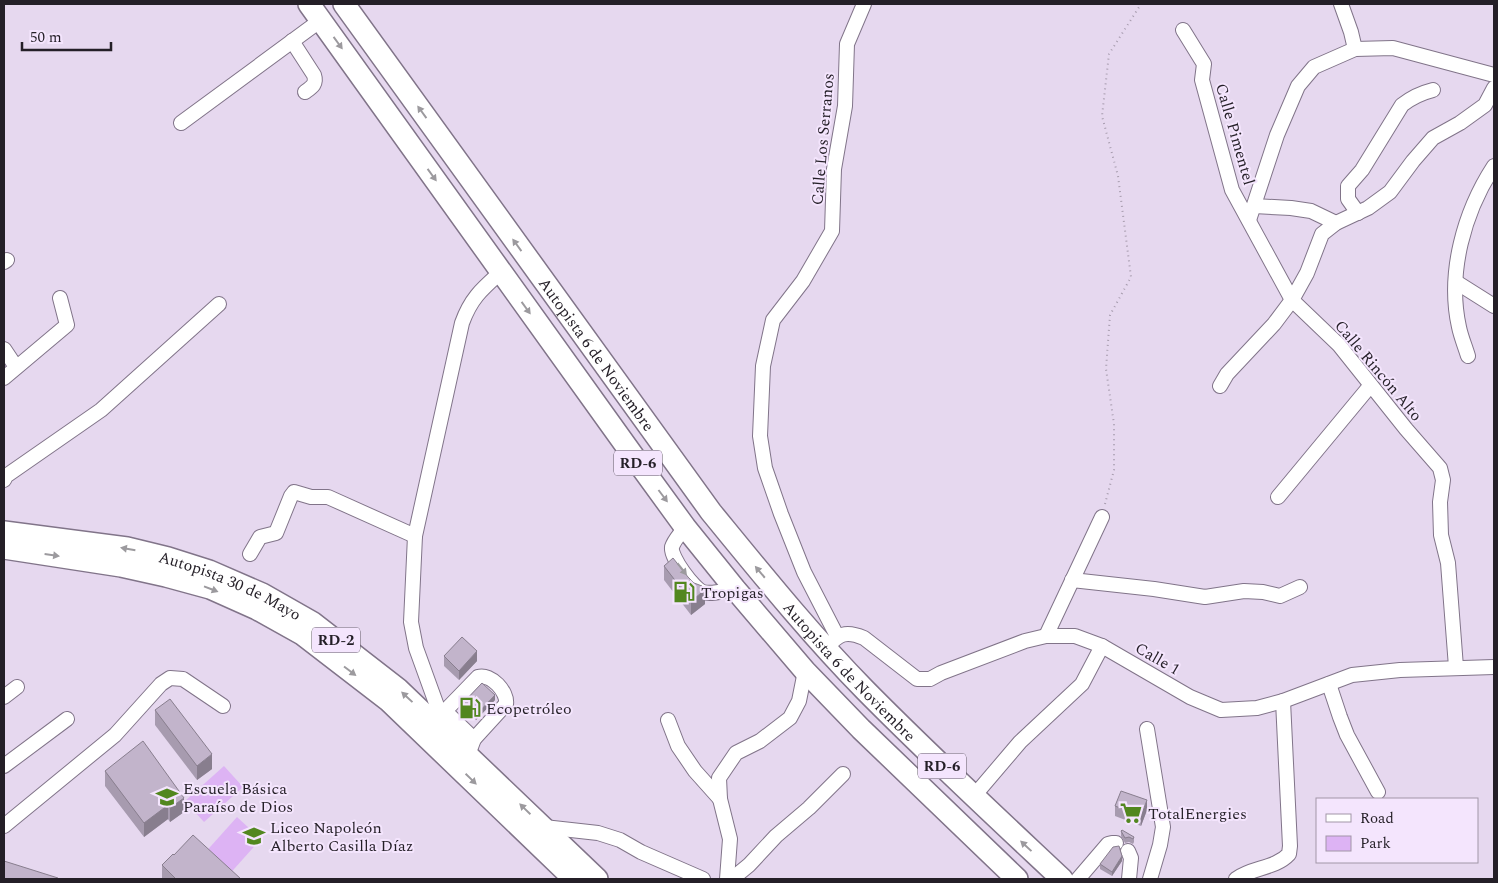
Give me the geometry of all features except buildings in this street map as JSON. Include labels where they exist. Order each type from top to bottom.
[{"type":"highway","name":"Autopista 6 de Noviembre","points":[[344,4],[711,512],[773,587],[832,642],[864,689],[1062,879]]},
{"type":"highway","name":"Autopista 6 de Noviembre","points":[[315,12],[634,458],[735,589],[806,671],[861,729],[1017,879]]},
{"type":"highway","name":"Autopista 30 de Mayo","points":[[4,532],[127,548],[160,556],[209,571],[262,594],[312,623],[398,689],[437,714],[471,747],[544,827],[597,879]]},
{"type":"highway","name":"Autopista 30 de Mayo","points":[[4,548],[121,566],[210,588],[258,610],[302,634],[389,701],[574,879]]},
{"type":"street","name":"Calle Los Serranos","points":[[832,642],[781,514],[765,468],[760,436],[763,366],[773,320],[803,281],[832,231],[834,169],[845,106],[847,44],[864,4]]},
{"type":"street","points":[[1340,4],[1351,32],[1354,49]]},
{"type":"street","points":[[181,123],[292,41],[315,12]]},
{"type":"street","name":"Calle Pimentel","points":[[1183,30],[1204,64],[1202,80],[1232,190],[1249,220]]},
{"type":"street","points":[[292,41],[316,80],[314,85],[306,92]]},
{"type":"street","points":[[1249,220],[1277,135],[1298,86],[1314,66],[1354,49],[1393,48],[1494,75]]},
{"type":"street","points":[[1220,386],[1227,374],[1274,324],[1292,300],[1307,273],[1322,234],[1336,223],[1368,208],[1390,192],[1432,138],[1460,123],[1484,105],[1494,88]]},
{"type":"street","points":[[1358,213],[1348,199],[1348,186],[1362,170],[1402,105],[1417,96],[1433,90]]},
{"type":"street","points":[[1468,356],[1459,326],[1456,263],[1468,218],[1492,175]]},
{"type":"street","points":[[1254,206],[1311,211],[1336,223]]},
{"type":"street","name":"Calle Rincón Alto","points":[[1249,220],[1292,300],[1339,345],[1370,386],[1440,468],[1443,480],[1440,502],[1441,535],[1448,563],[1456,668]]},
{"type":"street","points":[[437,714],[437,706],[416,648],[411,622],[415,536],[462,323],[466,312],[476,296],[501,272]]},
{"type":"street","points":[[1456,282],[1494,306]]},
{"type":"street","points":[[4,378],[67,325],[60,298]]},
{"type":"street","points":[[4,480],[6,476],[102,410],[219,304]]},
{"type":"street","points":[[4,349],[16,367]]},
{"type":"street","points":[[1278,497],[1370,386]]},
{"type":"street","points":[[250,554],[260,537],[276,533],[294,492],[311,497],[328,497],[415,536]]},
{"type":"street","points":[[1046,636],[1102,517]]},
{"type":"street","points":[[686,527],[672,546],[673,552],[677,562],[698,589],[705,593],[735,589]]},
{"type":"street","points":[[1072,580],[1205,597],[1244,591],[1263,592],[1280,596],[1300,587]]},
{"type":"street","name":"Calle 1","points":[[832,642],[856,635],[864,638],[917,679],[930,679],[941,672],[1025,641],[1046,636],[1075,636],[1102,646],[1190,697],[1221,710],[1257,708],[1284,701],[1352,675],[1400,670],[1494,667]]},
{"type":"street","points":[[974,796],[1020,742],[1082,684],[1102,646]]},
{"type":"street","points":[[727,879],[730,839],[720,799],[719,778],[736,753],[760,741],[790,718],[799,701],[806,671]]},
{"type":"street","points":[[437,714],[478,677],[483,675],[489,676],[505,693],[507,698],[506,704],[471,747]]},
{"type":"street","points":[[4,826],[115,735],[155,690],[170,678],[183,679],[223,706]]},
{"type":"street","points":[[1329,684],[1347,735],[1378,792]]},
{"type":"street","points":[[4,697],[16,687]]},
{"type":"street","points":[[1236,879],[1244,874],[1277,863],[1289,854],[1284,701]]},
{"type":"street","points":[[4,766],[67,719]]},
{"type":"street","points":[[668,720],[678,746],[695,771],[720,799]]},
{"type":"street","points":[[1147,729],[1163,827],[1160,846],[1150,879]]},
{"type":"street","points":[[732,879],[749,865],[776,836],[809,808],[843,774]]},
{"type":"street","points":[[544,827],[598,833],[620,840],[641,852],[703,879]]},
{"type":"street","points":[[1078,879],[1108,844],[1116,843]]},
{"type":"street","points":[[1128,852],[1131,858],[1130,879]]},
{"type":"path","points":[[1102,517],[1114,470],[1114,424],[1106,369],[1110,315],[1131,277],[1118,176],[1102,116],[1109,54],[1141,4]]},
{"type":"green space","points":[[224,766],[243,787],[204,822],[185,801]]},
{"type":"green space","points":[[237,817],[261,839],[226,878],[202,856]]},
{"type":"place","name":"Tropigas","points":[[684,592]]},
{"type":"place","name":"Ecopetróleo","points":[[470,708]]},
{"type":"place","name":"Escuela Básica Paraíso de Dios","points":[[167,797]]},
{"type":"place","name":"TotalEnergies","points":[[1131,813]]},
{"type":"place","name":"Liceo Napoleón Alberto Casilla Díaz","points":[[254,836]]}]
